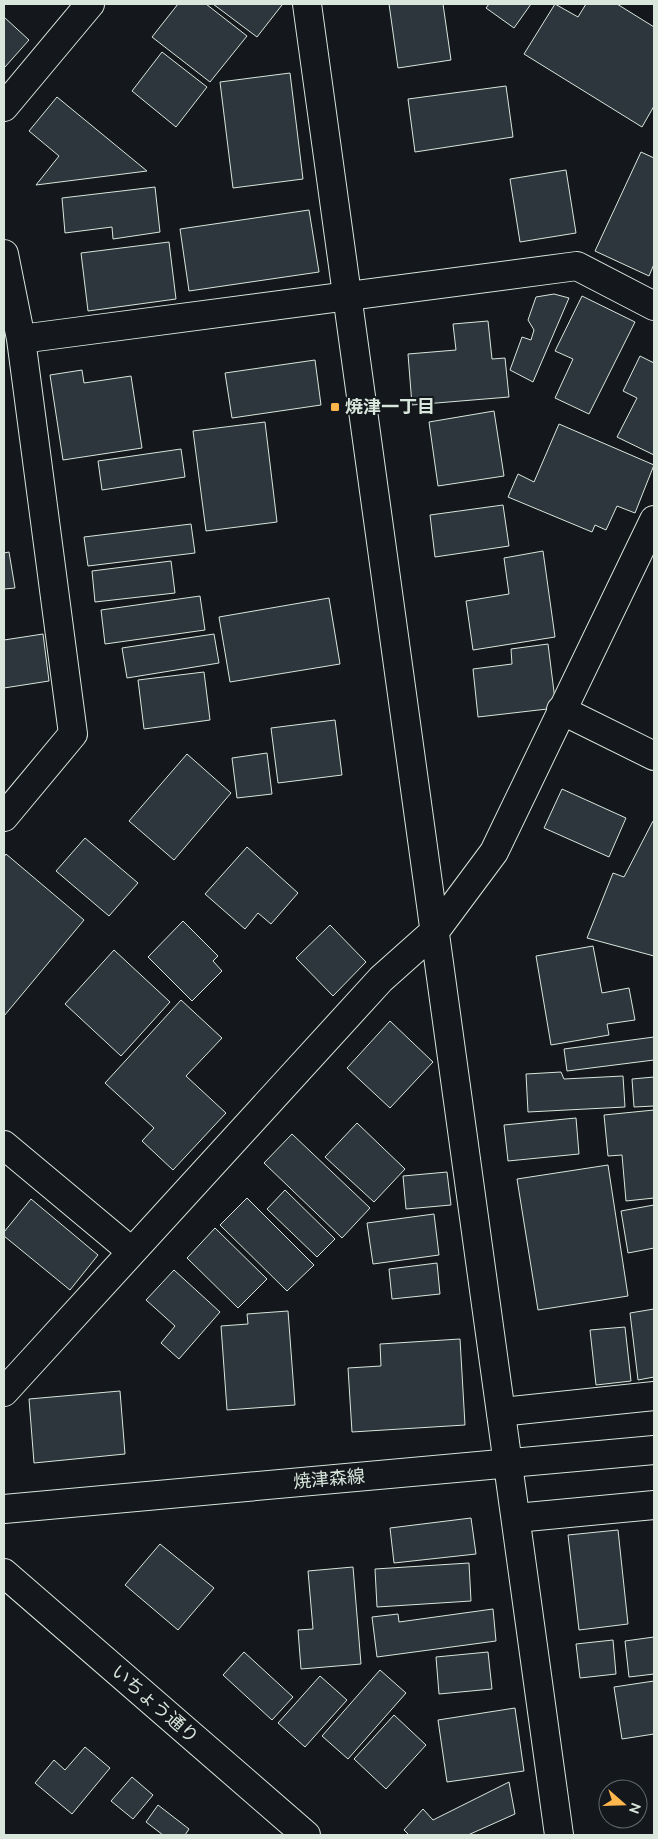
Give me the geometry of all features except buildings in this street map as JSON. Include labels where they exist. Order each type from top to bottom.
[{"type":"street","points":[[4,107],[90,4]]},
{"type":"street","points":[[307,4],[436,930],[559,1835]]},
{"type":"street","points":[[4,254],[21,340],[73,734],[4,817]]},
{"type":"street","points":[[21,340],[577,266],[654,306]]},
{"type":"street","points":[[4,1392],[381,978],[436,930],[494,852],[654,520]]},
{"type":"street","points":[[561,710],[654,756]]},
{"type":"street","points":[[4,1145],[131,1251]]},
{"type":"street","points":[[501,1412],[654,1396]]},
{"type":"street","name":"焼津森線","points":[[4,1509],[654,1450]]},
{"type":"street","points":[[516,1518],[654,1505]]},
{"type":"street","name":"いちょう通り","points":[[4,1573],[306,1835]]},
{"type":"place","name":"焼津一丁目","points":[[335,407]]}]
